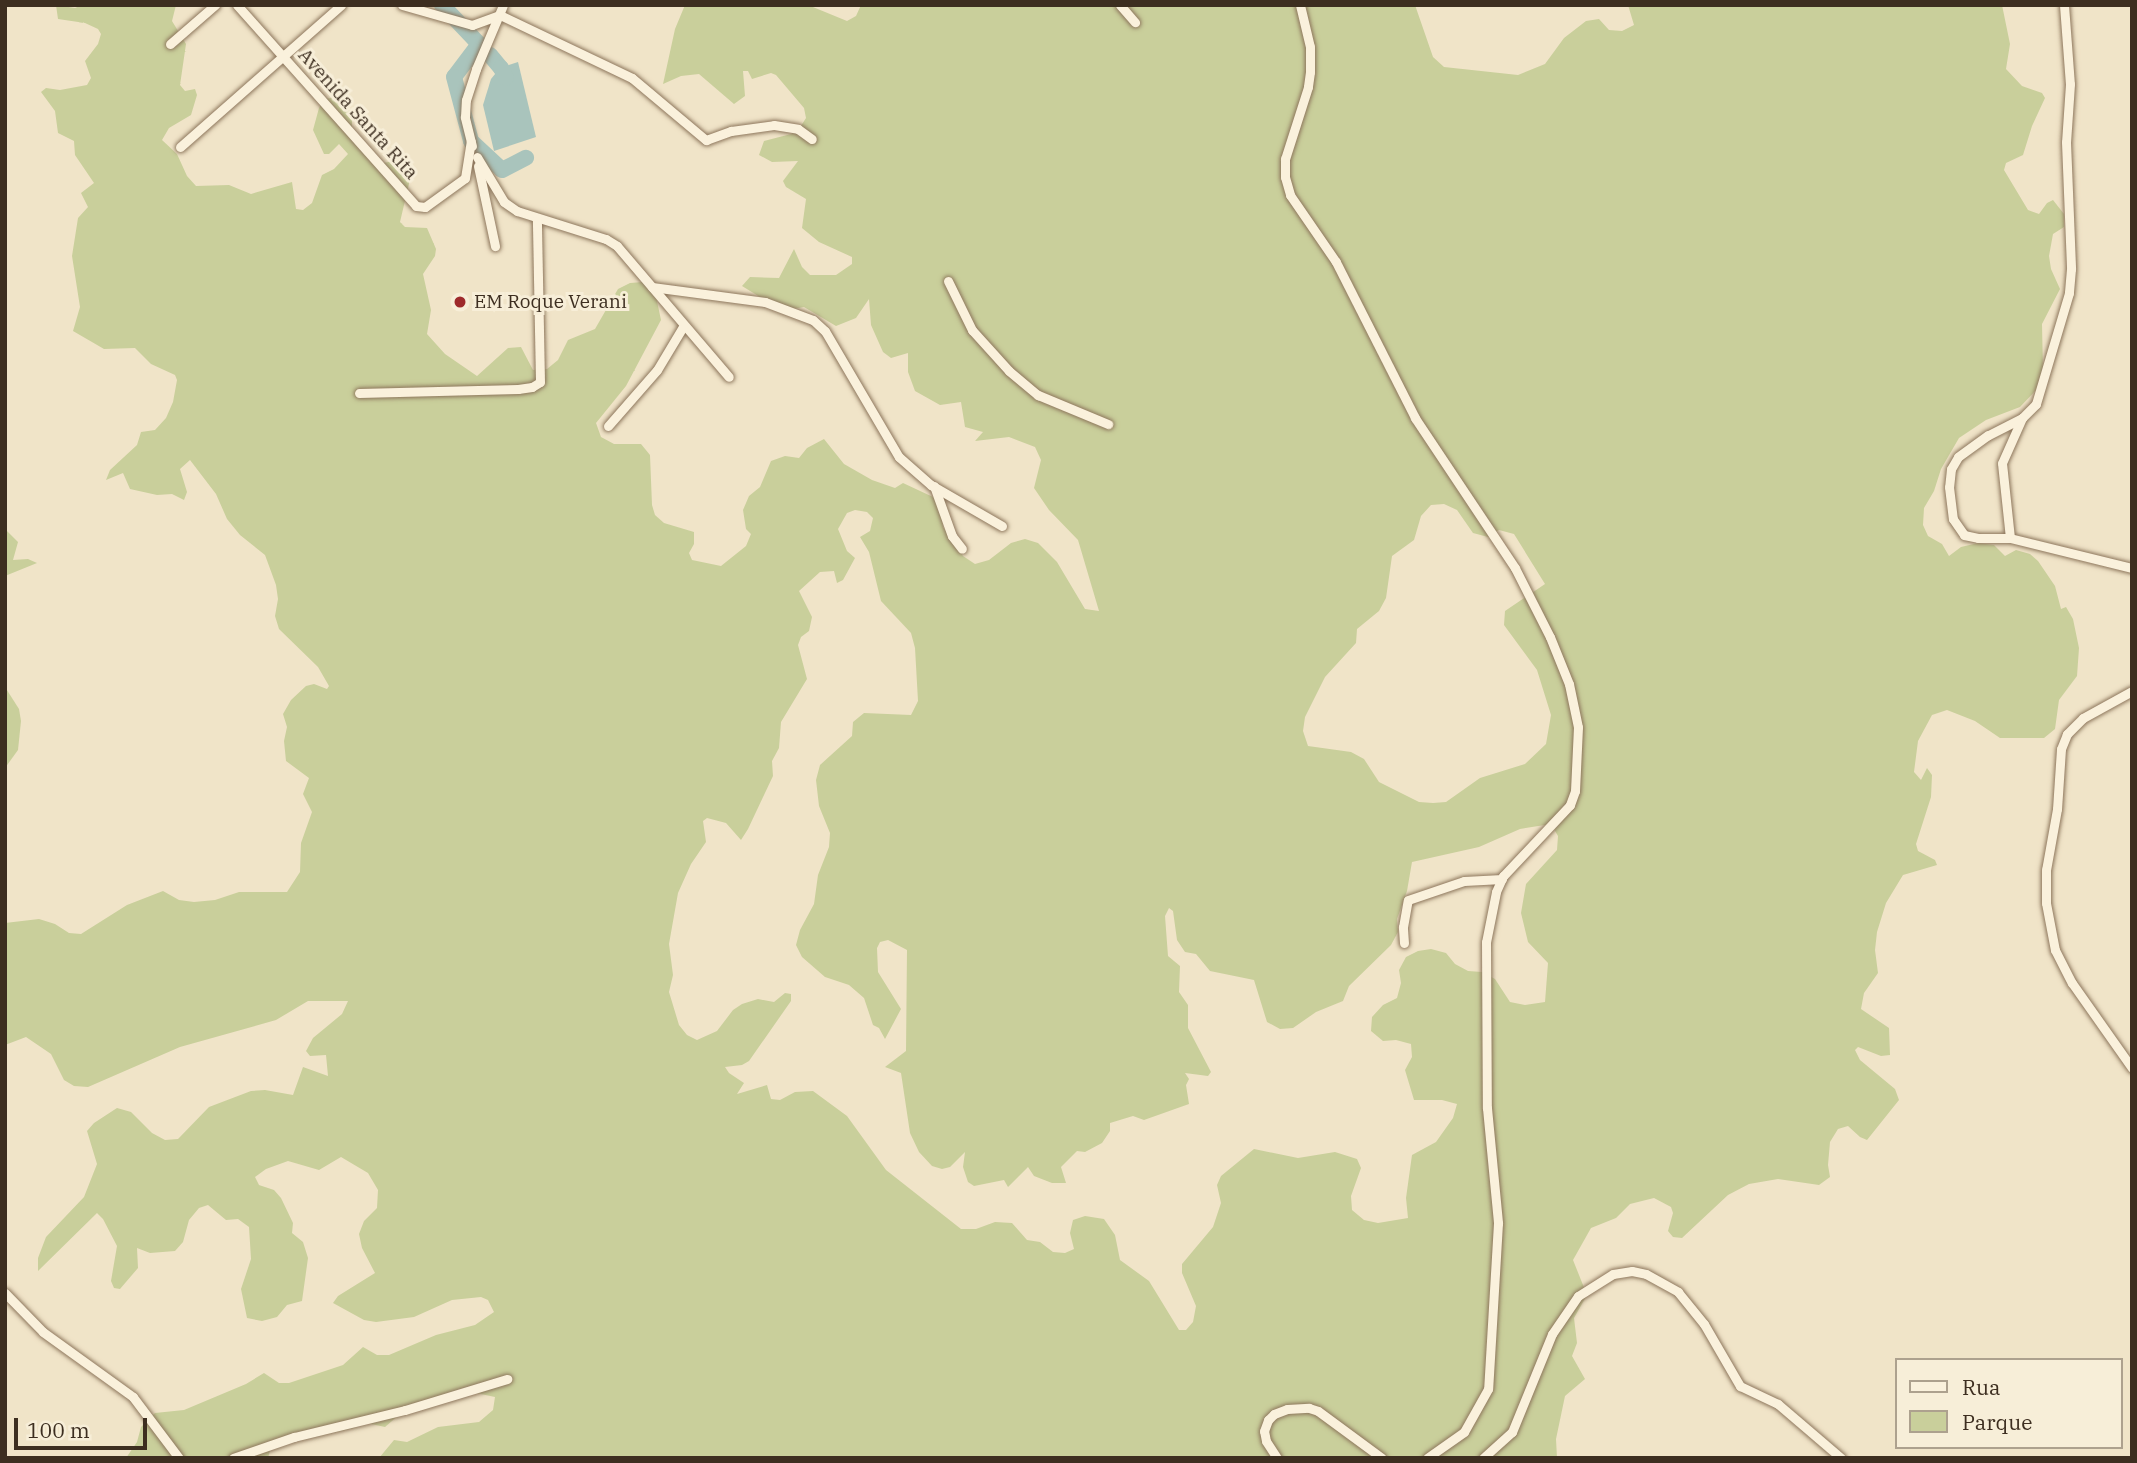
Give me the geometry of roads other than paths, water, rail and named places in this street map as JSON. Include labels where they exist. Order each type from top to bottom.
[{"type":"street","points":[[170,44],[215,5]]},
{"type":"street","name":"Avenida Santa Rita","points":[[237,5],[416,206],[425,207],[465,178],[471,141]]},
{"type":"street","points":[[180,147],[341,5]]},
{"type":"street","points":[[402,5],[472,25],[502,10]]},
{"type":"street","points":[[1120,5],[1135,22]]},
{"type":"street","points":[[1300,5],[1310,47],[1310,72],[1308,87],[1285,159],[1285,177],[1290,195],[1336,262],[1415,418],[1514,568],[1550,637],[1569,684],[1578,727],[1575,791],[1570,805],[1502,879],[1496,892],[1486,942],[1488,1108],[1498,1223],[1488,1389],[1464,1433],[1427,1458]]},
{"type":"street","points":[[2064,5],[2070,83],[2066,142],[2071,256],[2069,293],[2036,404],[2022,418],[1988,435],[1958,457],[1950,478],[1953,519],[1964,535],[2010,538],[2132,568]]},
{"type":"street","points":[[502,10],[632,78],[706,140],[731,131],[774,125],[797,129],[812,139]]},
{"type":"street","points":[[495,246],[477,157],[465,117],[466,100],[476,69],[502,10]]},
{"type":"street","points":[[477,157],[504,202],[517,211],[606,239],[617,246],[729,377]]},
{"type":"street","points":[[359,393],[532,387],[540,382],[537,219]]},
{"type":"street","points":[[948,281],[972,330],[1009,371],[1038,395],[1108,424]]},
{"type":"street","points":[[652,287],[765,302],[813,320],[825,331],[899,457],[934,486],[1002,526]]},
{"type":"street","points":[[608,426],[657,370],[684,326]]},
{"type":"street","points":[[2010,538],[2002,463],[2022,418]]},
{"type":"street","points":[[934,486],[952,536],[962,549]]},
{"type":"street","points":[[2132,691],[2083,718],[2067,734],[2060,749],[2046,903],[2055,950],[2072,983],[2132,1068]]},
{"type":"street","points":[[1404,943],[1403,928],[1408,900],[1464,881],[1502,879]]},
{"type":"street","points":[[1483,1458],[1512,1432],[1552,1334],[1578,1296],[1613,1274],[1632,1271],[1646,1274],[1678,1292],[1704,1325],[1740,1386],[1778,1404],[1841,1458]]},
{"type":"street","points":[[5,1293],[43,1332],[134,1397],[179,1458]]},
{"type":"street","points":[[233,1458],[294,1437],[405,1410],[507,1379]]},
{"type":"street","points":[[1277,1458],[1266,1441],[1264,1431],[1268,1420],[1274,1414],[1287,1409],[1308,1408],[1318,1411],[1382,1458]]},
{"type":"water","points":[[518,62],[536,137],[494,151],[483,105],[491,79],[500,68]]},
{"type":"waterway","points":[[442,5],[479,44],[454,77],[471,141],[502,170],[526,158]]},
{"type":"waterway","points":[[490,55],[506,78]]},
{"type":"place","name":"EM Roque Verani","points":[[460,302]]}]
